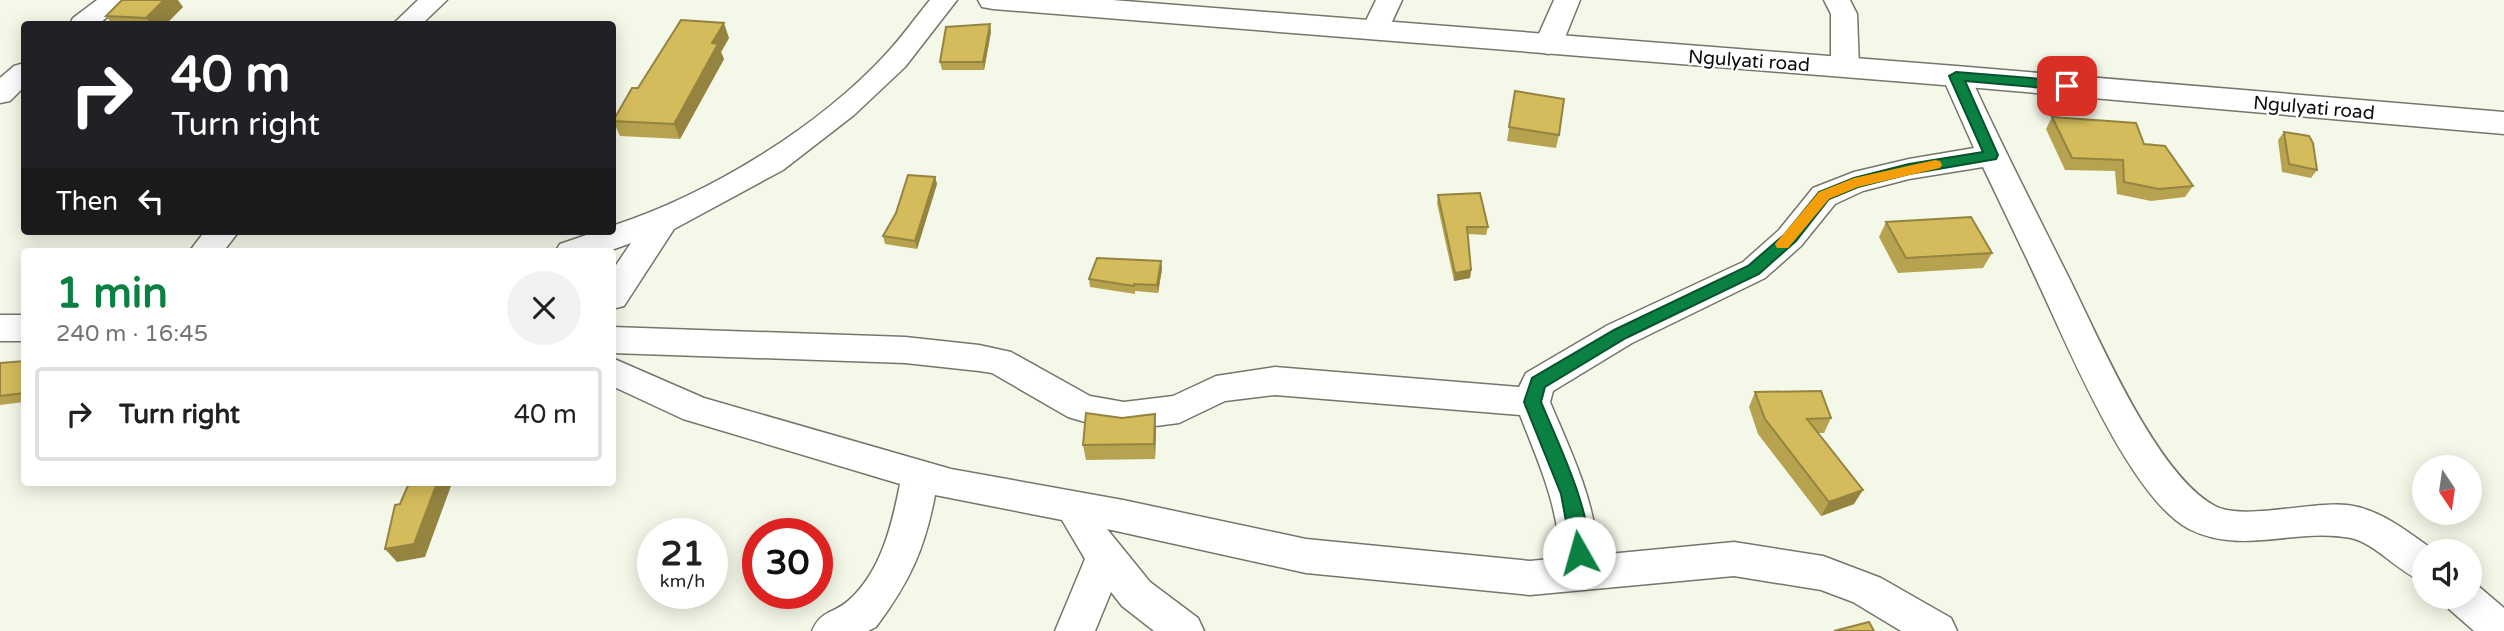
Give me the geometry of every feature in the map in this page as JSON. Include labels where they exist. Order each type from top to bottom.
[{"type":"main road","name":"Ngulyati road","points":[[993,0],[1956,76],[2504,123]]},
{"type":"street","points":[[87,21],[114,0]]},
{"type":"street","points":[[410,21],[435,0]]},
{"type":"street","points":[[583,248],[663,221],[772,163],[844,108],[895,61],[944,0]]},
{"type":"street","points":[[1375,31],[1389,0]]},
{"type":"street","points":[[1548,45],[1567,0]]},
{"type":"street","points":[[1837,0],[1844,14],[1845,68]]},
{"type":"street","points":[[0,94],[21,75]]},
{"type":"street","points":[[1956,76],[1991,155],[2123,420],[2183,506],[2203,518],[2228,526],[2329,519],[2358,523],[2368,526],[2412,557]]},
{"type":"street","points":[[1580,574],[1578,533],[1570,494],[1532,402],[1538,383],[1620,334],[1754,270],[1790,238],[1824,196],[1854,183],[1909,169],[1991,155]]},
{"type":"street","points":[[616,291],[663,221]]},
{"type":"street","points":[[0,328],[21,328]]},
{"type":"street","points":[[616,340],[905,350],[979,358],[999,361],[1080,407],[1124,416],[1179,408],[1216,390],[1236,385],[1275,381],[1532,402]]},
{"type":"street","points":[[616,373],[695,408],[951,484],[1073,506],[1306,556],[1530,578],[1734,559],[1823,573],[1867,590],[1937,631]]},
{"type":"street","points":[[832,631],[862,614],[890,577],[911,524],[920,475]]},
{"type":"street","points":[[1073,506],[1106,556],[1136,594],[1184,631]]},
{"type":"street","points":[[1075,631],[1106,556]]},
{"type":"street","points":[[2477,609],[2502,631]]},
{"type":"building","points":[[122,0],[164,0],[146,18],[106,16]]},
{"type":"building","points":[[681,20],[724,23],[712,43],[718,44],[674,124],[616,121],[616,116],[632,88],[638,88]]},
{"type":"building","points":[[990,24],[983,62],[940,62],[946,27]]},
{"type":"building","points":[[1515,91],[1564,99],[1559,135],[1509,127]]},
{"type":"building","points":[[2052,117],[2136,123],[2144,144],[2165,146],[2193,186],[2159,189],[2124,182],[2123,160],[2072,158]]},
{"type":"building","points":[[2284,132],[2309,136],[2313,143],[2317,170],[2289,164]]},
{"type":"building","points":[[908,175],[935,177],[915,241],[883,236],[896,213]]},
{"type":"building","points":[[1480,193],[1488,227],[1467,227],[1471,270],[1455,273],[1438,195]]},
{"type":"building","points":[[1971,217],[1992,253],[1906,258],[1886,222]]},
{"type":"building","points":[[1097,258],[1161,261],[1157,285],[1134,286],[1089,279]]},
{"type":"building","points":[[21,361],[21,393],[0,396],[0,363]]},
{"type":"building","points":[[1821,391],[1831,418],[1807,419],[1863,490],[1829,502],[1765,419],[1755,392]]},
{"type":"building","points":[[1086,413],[1122,418],[1155,414],[1154,444],[1083,445]]},
{"type":"building","points":[[408,486],[436,486],[414,544],[385,549],[395,505],[400,504]]},
{"type":"building","points":[[1869,622],[1874,631],[1834,631]]},
{"type":"slow traffic","points":[[1782,244],[1824,196],[1854,183],[1935,165]]},
{"type":"route","points":[[1579,553],[1570,494],[1532,402],[1538,383],[1620,334],[1694,296],[1754,270],[1790,238],[1824,196],[1854,183],[1909,169],[1991,155],[1956,76],[2067,86]]}]
